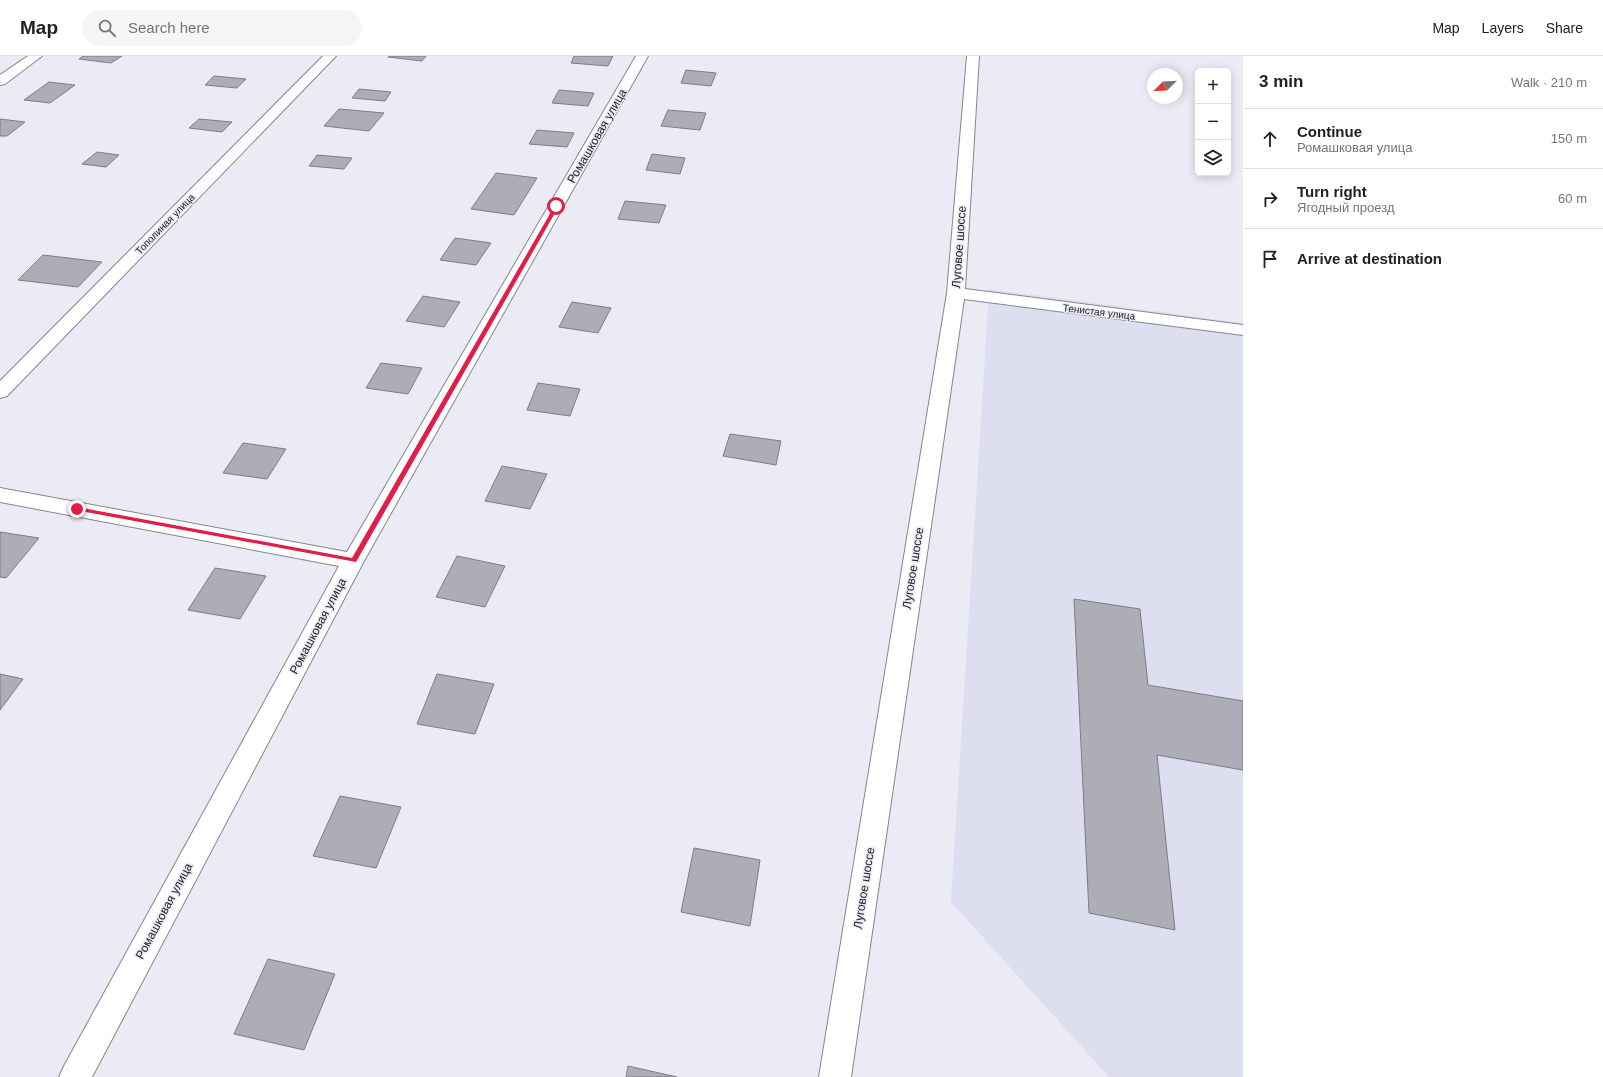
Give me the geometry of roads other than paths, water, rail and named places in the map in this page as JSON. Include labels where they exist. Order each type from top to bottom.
[{"type":"street","points":[[0,81],[36,56]]},
{"type":"street","name":"Тополиная улица","points":[[0,392],[330,56]]},
{"type":"street","name":"Ромашковая улица","points":[[75,1077],[353,561],[642,56]]},
{"type":"street","name":"Луговое шоссе","points":[[834,1077],[956,293],[973,56]]},
{"type":"street","name":"Тенистая улица","points":[[956,293],[1243,330]]},
{"type":"street","points":[[0,495],[353,561]]}]
